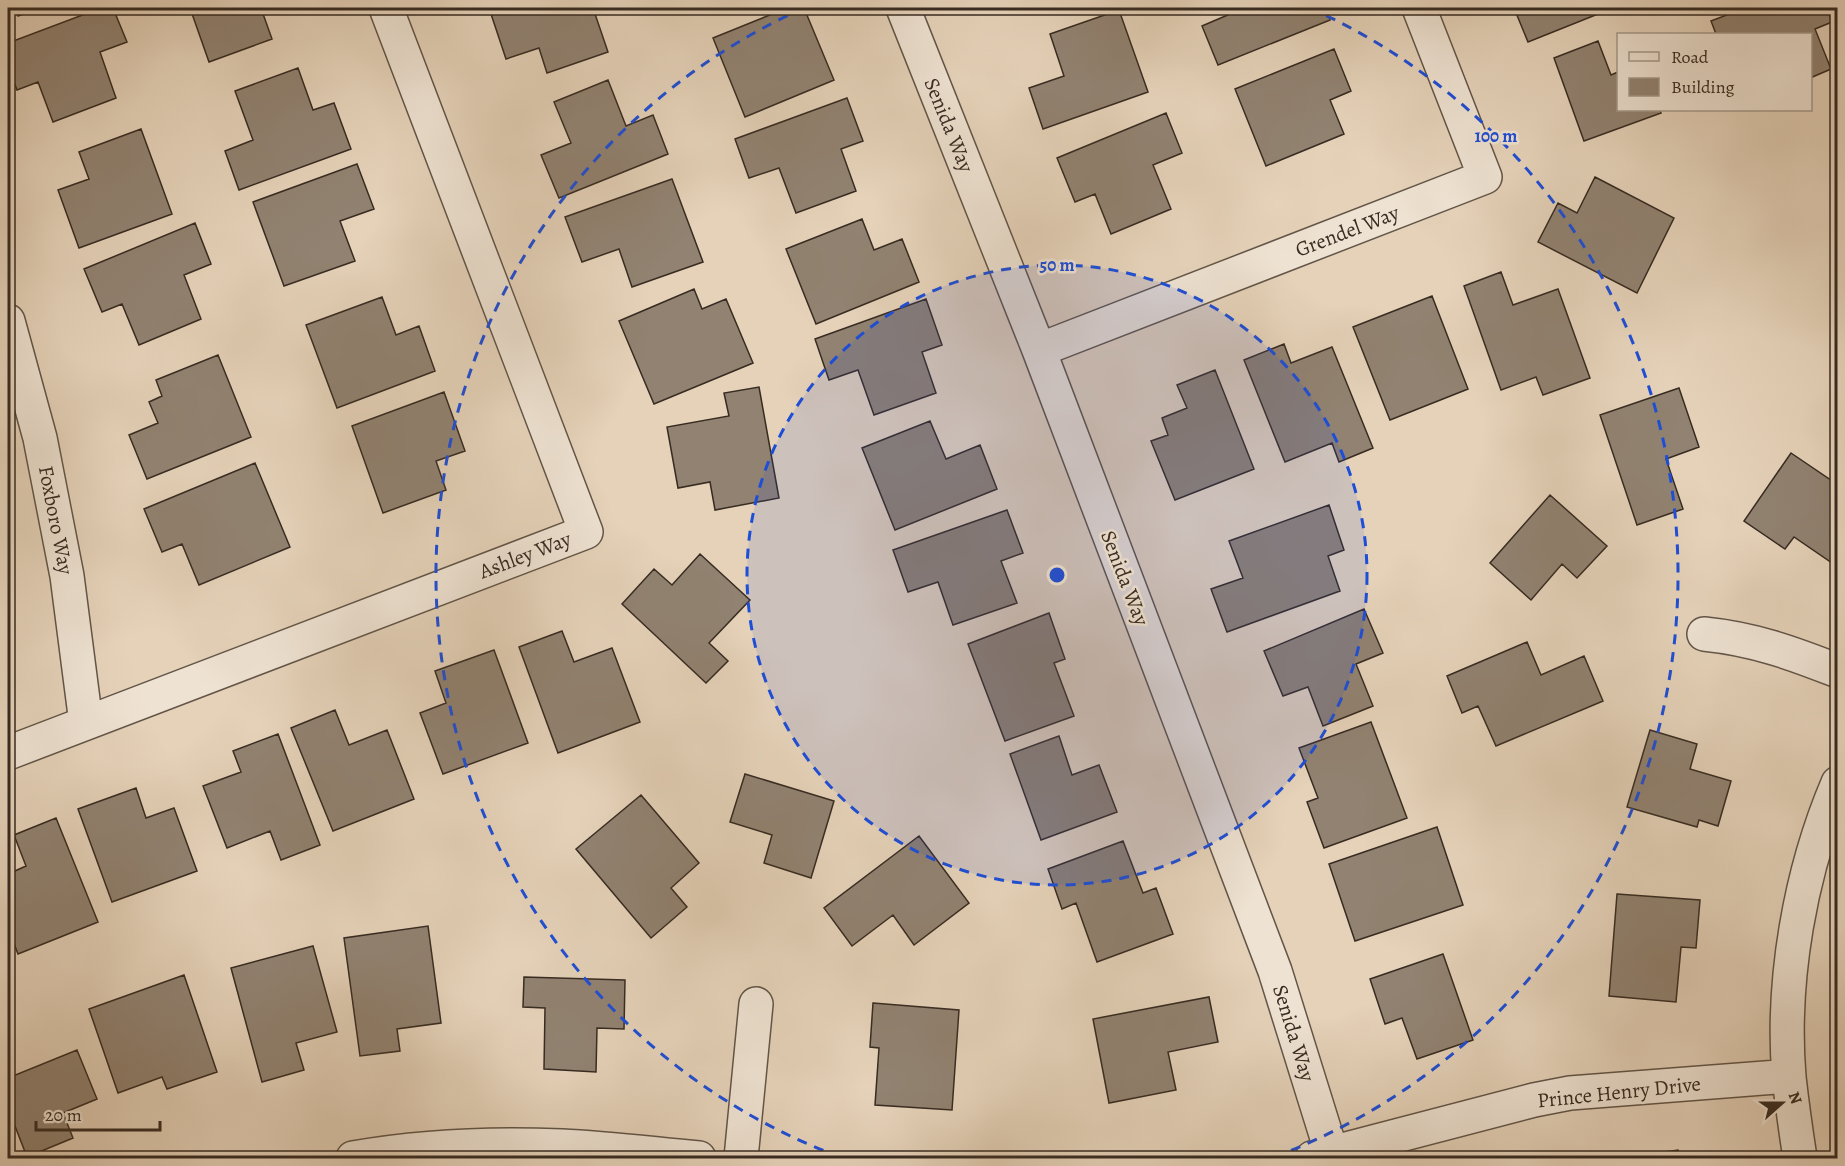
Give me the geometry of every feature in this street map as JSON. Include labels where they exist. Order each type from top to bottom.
[{"type":"street","name":"Ashley Way","points":[[8,753],[586,532],[386,8]]},
{"type":"street","name":"Senida Way","points":[[903,8],[1039,350],[1275,970],[1322,1156]]},
{"type":"street","name":"Grendel Way","points":[[1039,350],[1485,177],[1419,8]]},
{"type":"street","name":"Foxboro Way","points":[[8,321],[40,438],[67,576],[86,723]]},
{"type":"street","points":[[1704,634],[1734,637],[1788,651],[1838,671]]},
{"type":"street","points":[[1800,1158],[1789,1076],[1788,1006],[1795,936],[1808,867],[1830,800],[1838,783]]},
{"type":"street","points":[[741,1158],[756,1004]]},
{"type":"street","name":"Prince Henry Drive","points":[[1322,1156],[1523,1103],[1570,1093],[1789,1076]]},
{"type":"street","points":[[352,1158],[453,1146],[562,1146],[699,1158]]},
{"type":"building","points":[[16,8],[41,8],[18,16]]},
{"type":"building","points":[[101,8],[113,8],[127,42],[100,52],[116,98],[53,122],[38,82],[17,90],[8,66],[8,43]]},
{"type":"building","points":[[190,8],[270,8],[262,11],[272,39],[209,62]]},
{"type":"building","points":[[489,8],[593,8],[608,52],[547,73],[539,48],[506,59]]},
{"type":"building","points":[[691,8],[709,8],[693,13]]},
{"type":"building","points":[[787,8],[804,8],[834,80],[745,117],[713,38]]},
{"type":"building","points":[[1228,8],[1325,8],[1330,20],[1218,65],[1202,26],[1230,14]]},
{"type":"building","points":[[1514,8],[1613,8],[1528,42]]},
{"type":"building","points":[[1745,8],[1827,8],[1832,22],[1815,29],[1831,69],[1812,77],[1812,33],[1716,33],[1711,21]]},
{"type":"building","points":[[1119,10],[1148,92],[1043,129],[1029,88],[1064,76],[1050,34]]},
{"type":"building","points":[[1598,41],[1611,75],[1617,72],[1617,111],[1660,111],[1661,113],[1584,141],[1554,58]]},
{"type":"building","points":[[1334,49],[1351,91],[1330,100],[1344,134],[1266,166],[1235,89]]},
{"type":"building","points":[[298,68],[313,110],[334,103],[351,149],[239,190],[225,151],[253,140],[235,91]]},
{"type":"building","points":[[608,80],[626,126],[653,115],[668,154],[559,198],[541,155],[571,143],[554,102]]},
{"type":"building","points":[[847,98],[863,141],[841,149],[856,191],[796,213],[779,168],[749,178],[735,139]]},
{"type":"building","points":[[1166,113],[1182,153],[1153,165],[1171,209],[1111,234],[1095,194],[1075,202],[1057,158]]},
{"type":"building","points":[[141,129],[172,214],[79,248],[58,190],[89,179],[79,152]]},
{"type":"building","points":[[357,164],[374,209],[340,221],[355,261],[284,286],[253,202]]},
{"type":"building","points":[[1595,177],[1674,218],[1637,293],[1538,242],[1558,203],[1577,213]]},
{"type":"building","points":[[672,179],[703,262],[632,287],[619,249],[582,262],[565,217]]},
{"type":"building","points":[[862,219],[874,250],[902,239],[919,282],[816,324],[786,249]]},
{"type":"building","points":[[195,223],[211,264],[184,275],[201,319],[139,345],[122,304],[102,312],[84,269]]},
{"type":"building","points":[[1501,272],[1513,305],[1558,289],[1590,378],[1543,395],[1536,377],[1501,390],[1464,286]]},
{"type":"building","points":[[694,289],[702,309],[726,299],[753,363],[654,404],[619,321]]},
{"type":"building","points":[[1432,296],[1468,389],[1390,420],[1353,327]]},
{"type":"building","points":[[382,297],[396,335],[419,326],[435,371],[337,408],[306,325]]},
{"type":"building","points":[[926,299],[942,345],[922,352],[936,393],[874,415],[858,370],[829,380],[815,339]]},
{"type":"building","points":[[1284,344],[1291,363],[1332,347],[1373,448],[1339,462],[1332,443],[1285,462],[1244,360]]},
{"type":"building","points":[[218,355],[251,437],[147,479],[129,435],[158,423],[149,402],[162,396],[156,380]]},
{"type":"building","points":[[1215,370],[1254,469],[1175,500],[1151,441],[1168,435],[1162,418],[1187,408],[1177,385]]},
{"type":"building","points":[[759,387],[779,498],[715,510],[710,482],[678,488],[667,427],[729,416],[724,393]]},
{"type":"building","points":[[1679,388],[1699,447],[1666,459],[1683,509],[1637,525],[1600,415]]},
{"type":"building","points":[[444,392],[465,451],[436,461],[446,490],[383,513],[352,426]]},
{"type":"building","points":[[930,421],[946,459],[980,445],[997,489],[895,530],[862,448]]},
{"type":"building","points":[[1791,453],[1838,485],[1838,567],[1794,537],[1785,549],[1744,521]]},
{"type":"building","points":[[255,463],[290,547],[199,585],[182,544],[162,552],[144,509]]},
{"type":"building","points":[[1550,495],[1607,546],[1577,578],[1562,564],[1531,600],[1490,563]]},
{"type":"building","points":[[1329,505],[1344,550],[1328,556],[1340,591],[1227,632],[1211,589],[1243,578],[1229,541]]},
{"type":"building","points":[[1007,510],[1023,553],[1001,561],[1017,603],[953,625],[938,582],[908,592],[893,550]]},
{"type":"building","points":[[700,554],[750,600],[709,643],[728,661],[706,683],[622,604],[654,569],[672,585]]},
{"type":"building","points":[[1364,609],[1383,653],[1356,664],[1373,706],[1323,726],[1308,687],[1283,696],[1264,651]]},
{"type":"building","points":[[1049,613],[1065,659],[1054,663],[1074,716],[1005,741],[968,644]]},
{"type":"building","points":[[562,631],[574,662],[612,648],[640,722],[558,753],[519,647]]},
{"type":"building","points":[[1527,642],[1541,675],[1584,656],[1603,701],[1496,746],[1478,706],[1462,713],[1447,676]]},
{"type":"building","points":[[494,650],[528,743],[443,774],[420,713],[446,703],[435,671]]},
{"type":"building","points":[[335,710],[349,745],[387,730],[414,799],[333,831],[291,728]]},
{"type":"building","points":[[1371,722],[1407,818],[1324,848],[1307,802],[1318,798],[1299,748]]},
{"type":"building","points":[[1650,730],[1697,744],[1690,769],[1731,781],[1718,826],[1699,820],[1697,827],[1627,807]]},
{"type":"building","points":[[278,734],[320,845],[281,860],[270,831],[227,848],[203,786],[241,772],[233,751]]},
{"type":"building","points":[[1059,736],[1072,775],[1099,765],[1117,812],[1041,840],[1010,754]]},
{"type":"building","points":[[745,774],[834,801],[811,878],[764,863],[772,835],[730,822]]},
{"type":"building","points":[[136,788],[146,818],[174,808],[197,871],[112,902],[78,809]]},
{"type":"building","points":[[641,795],[699,863],[671,888],[687,907],[651,938],[576,849]]},
{"type":"building","points":[[56,818],[98,922],[18,954],[8,928],[8,874],[26,866],[14,835]]},
{"type":"building","points":[[1437,827],[1463,905],[1355,941],[1329,864]]},
{"type":"building","points":[[919,836],[969,903],[914,945],[893,915],[852,946],[824,908]]},
{"type":"building","points":[[1123,841],[1143,893],[1156,888],[1173,934],[1097,962],[1076,903],[1062,909],[1048,869]]},
{"type":"building","points":[[1617,894],[1700,900],[1696,948],[1681,947],[1676,1002],[1609,996]]},
{"type":"building","points":[[428,926],[441,1023],[397,1029],[400,1051],[360,1056],[344,938]]},
{"type":"building","points":[[313,946],[337,1032],[296,1043],[304,1070],[262,1082],[231,968]]},
{"type":"building","points":[[1443,954],[1473,1040],[1417,1059],[1402,1018],[1385,1024],[1370,979]]},
{"type":"building","points":[[184,975],[217,1072],[167,1089],[162,1077],[118,1093],[89,1009]]},
{"type":"building","points":[[524,977],[625,980],[624,1029],[597,1028],[596,1072],[544,1069],[545,1008],[523,1007]]},
{"type":"building","points":[[1209,997],[1218,1042],[1168,1052],[1176,1090],[1109,1103],[1093,1019]]},
{"type":"building","points":[[873,1003],[959,1010],[952,1110],[875,1105],[879,1048],[870,1047]]},
{"type":"building","points":[[77,1050],[97,1099],[63,1113],[73,1138],[27,1157],[8,1108],[8,1078]]},
{"type":"building","points":[[1678,1150],[1679,1158],[1630,1158],[1630,1157]]}]
